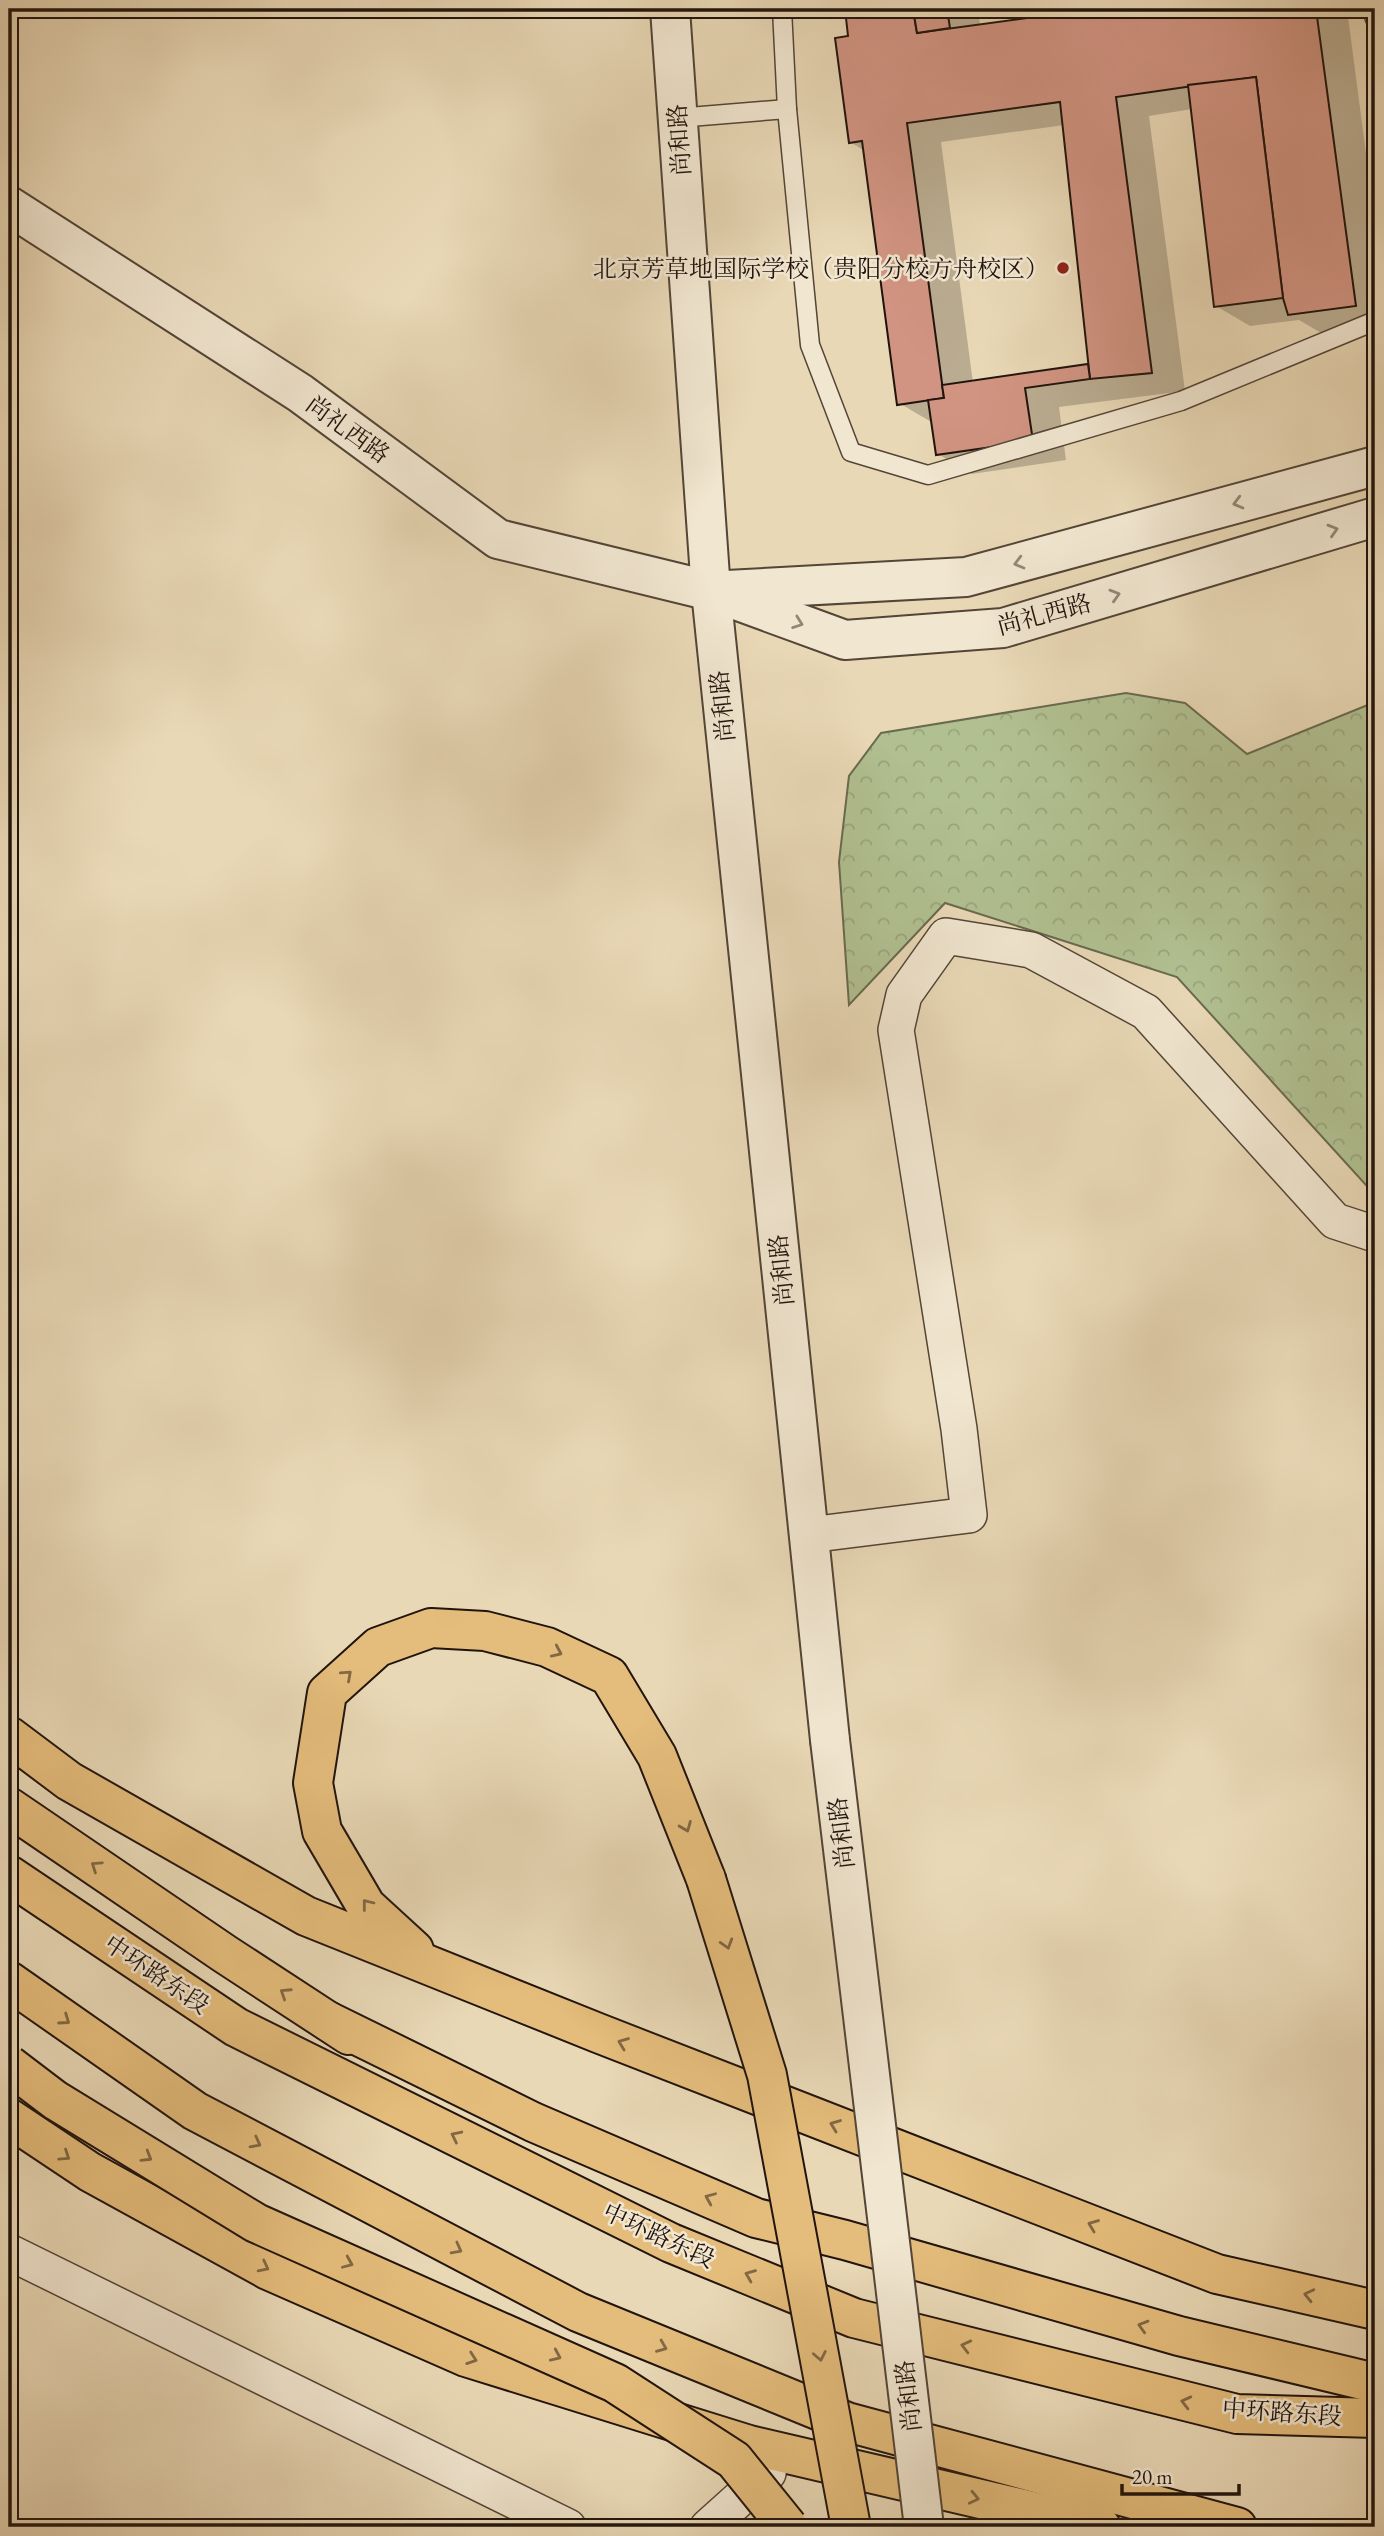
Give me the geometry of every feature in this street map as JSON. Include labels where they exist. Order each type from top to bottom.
[{"type":"highway","points":[[434,1968],[366,1906],[322,1832],[313,1783],[327,1693],[378,1647],[431,1628],[485,1630],[547,1647],[609,1675],[657,1756],[706,1879],[767,2076],[851,2527]]},
{"type":"highway","points":[[9,1736],[69,1781],[306,1916],[1217,2274],[1375,2310]]},
{"type":"highway","points":[[9,1807],[225,1954],[671,2243]]},
{"type":"highway","name":"中环路东段","points":[[9,1875],[236,2027],[671,2243],[854,2318],[1237,2414],[1375,2418]]},
{"type":"highway","points":[[9,1981],[195,2111],[578,2312],[847,2422],[1237,2527]]},
{"type":"highway","points":[[328,2021],[533,2122],[756,2218],[845,2240],[1179,2336],[1375,2383]]},
{"type":"highway","points":[[9,2066],[55,2100],[256,2223],[615,2383],[734,2460],[789,2527]]},
{"type":"highway","points":[[9,2118],[90,2172],[268,2270],[466,2357],[749,2445],[1101,2527]]},
{"type":"street","name":"尚和路","points":[[670,9],[710,591],[830,1740],[924,2527]]},
{"type":"street","name":"尚礼西路","points":[[9,206],[300,393],[498,539],[710,591],[845,640],[1003,628],[1375,517]]},
{"type":"street","name":"尚礼西路","points":[[710,591],[966,577],[1375,466]]},
{"type":"street","points":[[808,1535],[970,1515],[896,1030],[904,995],[946,936],[1031,950],[1146,1012],[1335,1222],[1375,1234]]},
{"type":"street","points":[[9,2252],[568,2527]]},
{"type":"street","points":[[708,2527],[768,2473],[772,2450]]},
{"type":"lane","points":[[782,9],[787,108],[810,345],[851,452],[928,475],[1181,401],[1375,321]]},
{"type":"lane","points":[[1372,9],[1375,19]]},
{"type":"lane","points":[[677,118],[787,108]]},
{"type":"green space","points":[[1126,693],[1185,703],[1247,754],[1375,702],[1375,1195],[1177,977],[945,903],[849,1005],[839,862],[849,776],[881,733]]},
{"type":"building","points":[[845,9],[913,9],[917,33],[1093,9],[1316,9],[1356,306],[1288,315],[1283,298],[1256,77],[1116,97],[1152,373],[1090,379],[1060,102],[907,123],[944,398],[897,405],[862,141],[849,143],[835,38],[848,36]]},
{"type":"building","points":[[913,9],[947,9],[950,28],[917,33]]},
{"type":"building","points":[[1256,77],[1283,298],[1214,307],[1188,85]]},
{"type":"building","points":[[1088,364],[1090,379],[1025,388],[1033,441],[936,455],[928,400],[944,398],[942,385]]},
{"type":"place","name":"北京芳草地国际学校（贵阳分校方舟校区）","points":[[1063,268]]}]
